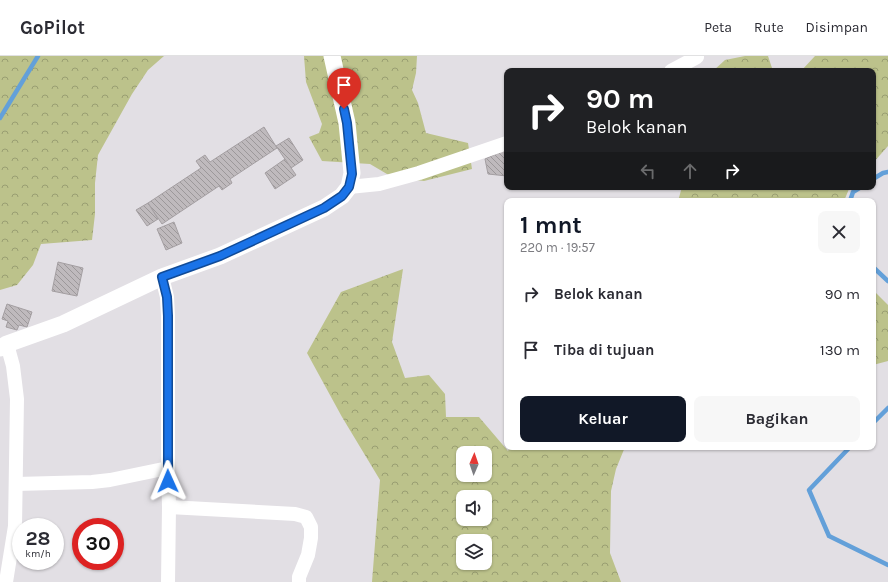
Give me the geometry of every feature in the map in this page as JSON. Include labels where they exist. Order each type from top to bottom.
[{"type":"street","points":[[6,582],[15,526],[17,399],[13,366],[3,346],[63,324],[162,277],[220,256],[324,208],[342,196],[349,187],[352,174],[347,123],[332,56]]},
{"type":"street","points":[[677,68],[697,57]]},
{"type":"street","points":[[349,187],[379,184],[419,173],[504,144]]},
{"type":"street","points":[[162,277],[167,297],[168,316],[168,582]]},
{"type":"street","points":[[16,484],[98,482],[168,468]]},
{"type":"street","points":[[169,507],[295,514],[306,517],[311,527],[311,538],[308,555],[301,572],[299,582]]},
{"type":"green space","points":[[0,56],[164,56],[148,70],[132,94],[98,155],[92,240],[41,244],[33,265],[17,285],[0,290]]},
{"type":"green space","points":[[304,56],[417,56],[416,73],[412,90],[418,103],[426,133],[468,143],[472,169],[424,181],[392,177],[370,164],[322,161],[309,137],[319,133],[322,124],[306,82]]},
{"type":"green space","points":[[745,56],[768,56],[772,68],[716,68],[725,60]]},
{"type":"green space","points":[[815,56],[888,56],[888,146],[876,160],[876,68],[804,68]]},
{"type":"green space","points":[[681,190],[849,190],[845,198],[679,198]]},
{"type":"green space","points":[[403,269],[392,342],[405,378],[429,375],[445,394],[446,417],[479,417],[504,446],[504,450],[508,451],[624,450],[616,469],[611,491],[610,553],[621,582],[372,582],[380,480],[342,417],[307,353],[341,292]]},
{"type":"green space","points":[[876,293],[888,305],[888,361],[876,364]]},
{"type":"building","points":[[264,127],[277,148],[230,179],[232,183],[222,190],[219,186],[162,224],[148,203],[201,168],[196,161],[205,155],[210,162]]},
{"type":"building","points":[[289,138],[303,160],[291,168],[276,146]]},
{"type":"building","points":[[504,150],[504,176],[488,174],[485,159]]},
{"type":"building","points":[[285,159],[296,175],[275,189],[265,173]]},
{"type":"building","points":[[148,203],[158,219],[147,226],[136,210]]},
{"type":"building","points":[[174,222],[182,243],[166,250],[157,229]]},
{"type":"building","points":[[58,262],[83,268],[77,296],[52,291]]},
{"type":"building","points":[[7,304],[32,312],[27,327],[19,325],[17,330],[6,327],[8,321],[2,319]]},
{"type":"waterway","points":[[0,118],[38,56]]},
{"type":"waterway","points":[[876,177],[888,172]]},
{"type":"waterway","points":[[851,198],[853,192],[856,190]]},
{"type":"waterway","points":[[876,270],[888,281]]},
{"type":"waterway","points":[[876,420],[888,408]]},
{"type":"waterway","points":[[847,450],[809,490],[829,536],[888,565]]},
{"type":"route","points":[[168,481],[168,316],[167,297],[162,277],[220,256],[324,208],[342,196],[349,187],[352,174],[347,123],[344,109]]}]
